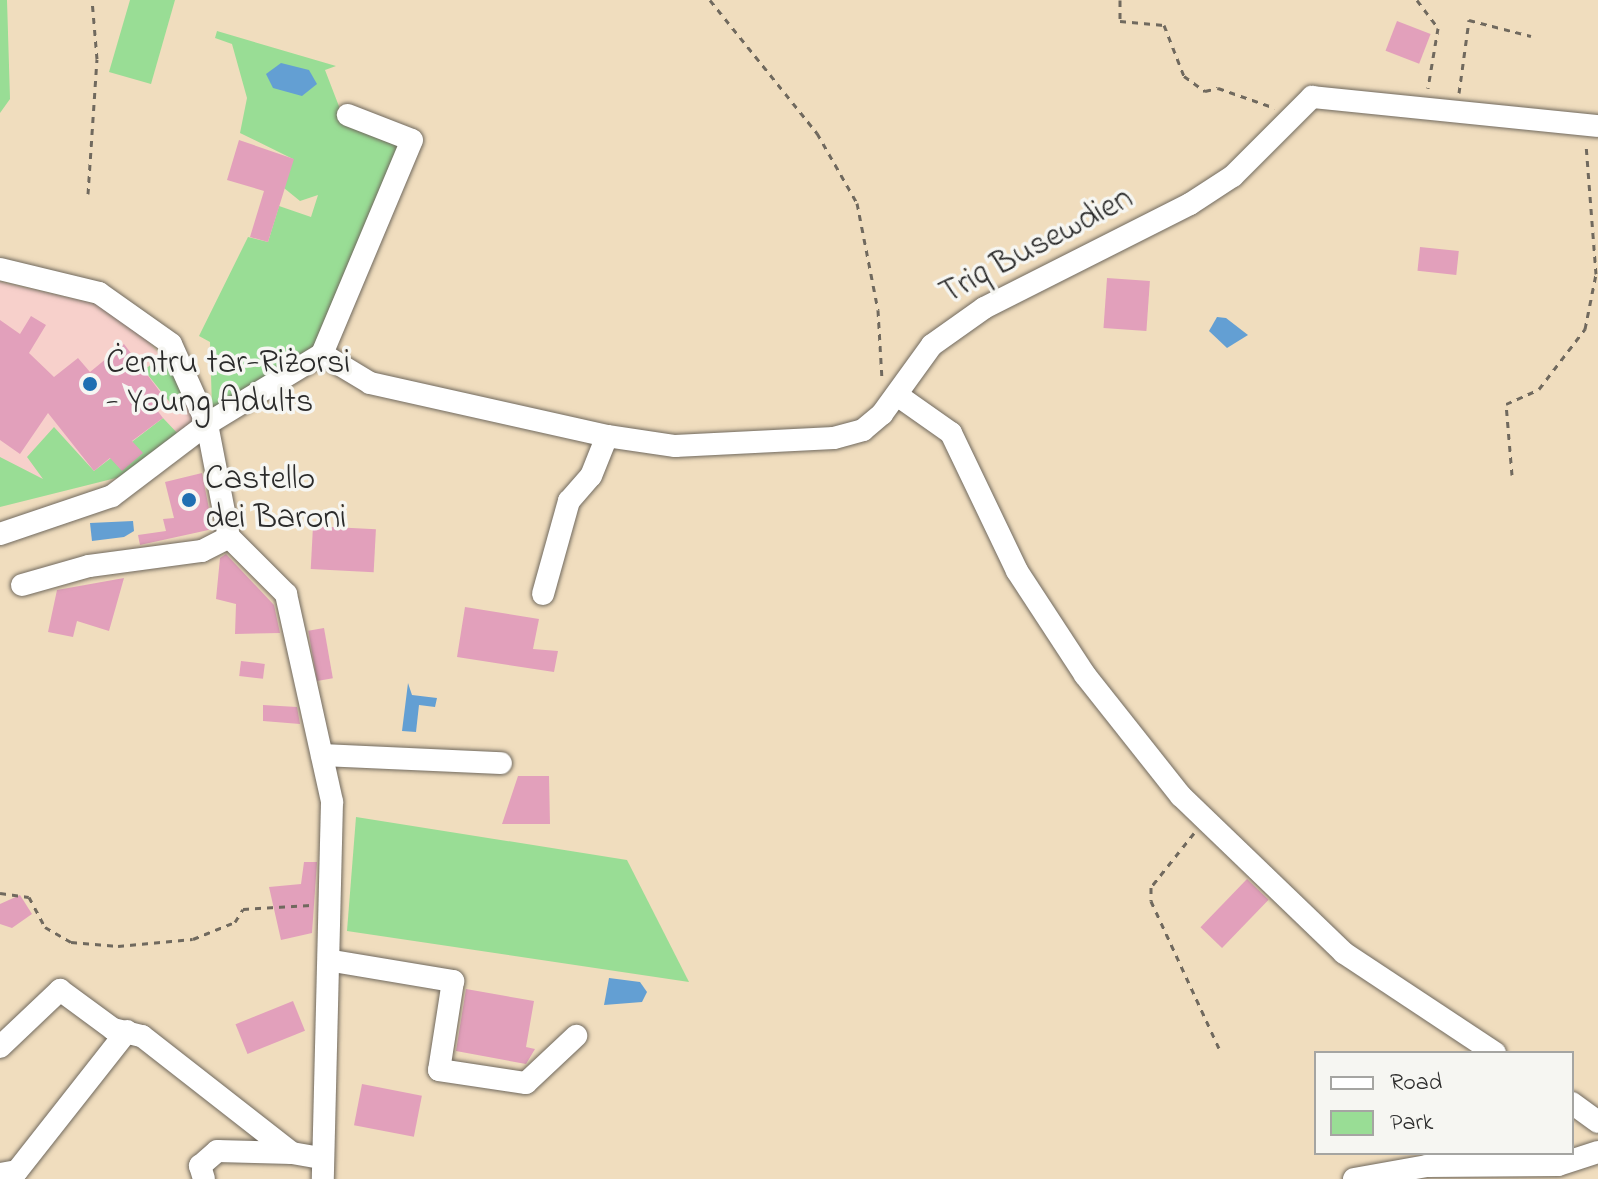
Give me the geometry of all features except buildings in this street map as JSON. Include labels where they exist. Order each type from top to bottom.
[{"type":"street","name":"Triq Busewdien","points":[[322,354],[368,390],[607,436],[675,446],[834,438],[863,430],[897,395],[932,345],[984,308],[1190,204],[1233,176],[1291,113],[1327,95],[1456,113],[1592,127]]},
{"type":"street","points":[[0,534],[112,496],[207,424],[322,354],[412,140],[348,115]]},
{"type":"street","points":[[0,269],[85,287],[134,311],[180,357],[207,424],[229,537],[286,594],[332,802],[335,905],[322,1169],[292,1153],[127,1031],[60,990],[0,1047]]},
{"type":"street","points":[[897,395],[951,433],[1017,571],[1068,649],[1204,821],[1344,953],[1492,1051]]},
{"type":"street","points":[[543,594],[569,501],[591,476],[607,436]]},
{"type":"street","points":[[22,585],[89,566],[202,551],[229,537]]},
{"type":"street","points":[[322,755],[501,763]]},
{"type":"street","points":[[333,961],[453,981],[439,1070],[526,1083],[576,1036]]},
{"type":"street","points":[[0,1174],[17,1171],[127,1031]]},
{"type":"street","points":[[1574,1104],[1598,1122]]},
{"type":"street","points":[[204,1179],[200,1166],[217,1151],[292,1153]]},
{"type":"street","points":[[1354,1179],[1427,1166],[1558,1165],[1598,1152]]},
{"type":"path","points":[[88,194],[97,59],[92,0]]},
{"type":"path","points":[[710,0],[817,133],[857,203],[872,269],[882,380],[897,395]]},
{"type":"path","points":[[1120,0],[1120,21],[1164,25],[1184,76],[1205,91],[1218,88],[1291,113]]},
{"type":"path","points":[[1417,0],[1438,28],[1425,108]]},
{"type":"path","points":[[1456,113],[1469,20],[1531,36]]},
{"type":"path","points":[[1512,475],[1506,404],[1539,389],[1585,329],[1596,274],[1592,127]]},
{"type":"path","points":[[1204,821],[1151,887],[1151,901],[1219,1048]]},
{"type":"path","points":[[0,893],[29,897],[45,927],[71,942],[118,946],[193,939],[235,922],[243,909],[335,905]]},
{"type":"shaded area","name":"Ċentru tar-Riżorsi - Young Adults","points":[[0,282],[100,305],[138,330],[172,369],[196,425],[181,437],[0,507]]},
{"type":"green space","points":[[0,0],[7,0],[10,99],[0,113]]},
{"type":"green space","points":[[130,0],[175,0],[151,84],[109,72]]},
{"type":"green space","points":[[217,31],[336,66],[325,70],[340,109],[400,146],[320,350],[220,411],[212,408],[210,342],[199,336],[248,237],[268,242],[279,206],[311,217],[318,195],[300,201],[284,188],[293,159],[240,133],[247,98],[232,44],[215,38]]},
{"type":"green space","points":[[161,357],[189,399],[176,410],[144,370]]},
{"type":"green space","points":[[163,418],[181,437],[128,475],[0,507],[0,457],[43,479],[27,457],[54,427],[94,471]]},
{"type":"green space","points":[[356,817],[627,860],[689,982],[347,931]]},
{"type":"water","points":[[281,63],[309,70],[317,84],[302,96],[273,88],[266,74]]},
{"type":"water","points":[[1217,317],[1226,318],[1248,335],[1227,348],[1209,331]]},
{"type":"water","points":[[133,521],[134,531],[124,537],[92,541],[90,523]]},
{"type":"water","points":[[408,683],[412,695],[437,698],[435,707],[419,705],[416,732],[402,731]]},
{"type":"water","points":[[609,978],[640,982],[647,992],[642,1002],[604,1005]]},
{"type":"place","name":"Ċentru tar-Riżorsi - Young Adults","points":[[90,384]]},
{"type":"place","name":"Castello dei Baroni","points":[[189,500]]}]
